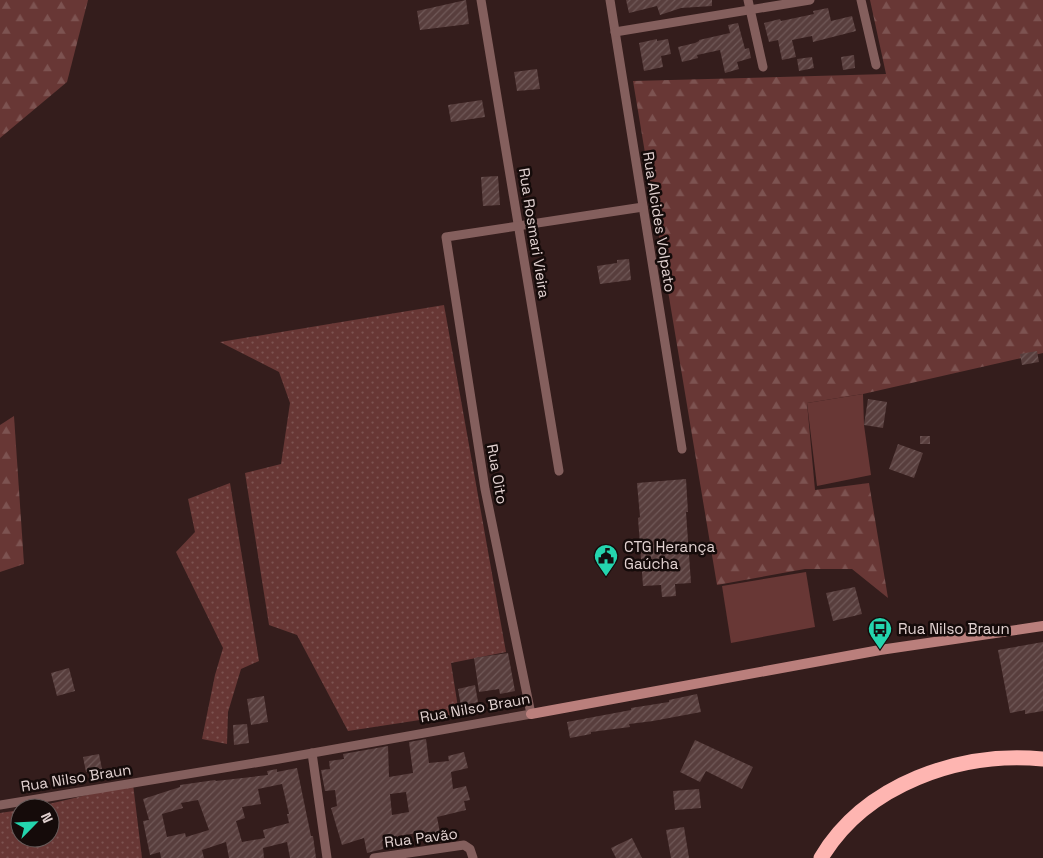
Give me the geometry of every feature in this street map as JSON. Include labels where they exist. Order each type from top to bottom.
[{"type":"highway","points":[[821,858],[846,825],[870,804],[896,788],[944,768],[969,762],[994,759],[1043,759]]},
{"type":"street","name":"Rua Rosmari Vieira","points":[[481,0],[559,471]]},
{"type":"street","name":"Rua Alcides Volpato","points":[[610,0],[682,449]]},
{"type":"street","points":[[748,0],[764,67]]},
{"type":"street","points":[[615,32],[810,0]]},
{"type":"street","points":[[861,0],[876,65]]},
{"type":"street","points":[[519,226],[643,206]]},
{"type":"street","name":"Rua Oito","points":[[519,226],[446,237],[485,489],[531,714]]},
{"type":"street","name":"Rua Nilso Braun","points":[[0,805],[312,753],[880,650],[1043,626]]},
{"type":"street","points":[[312,753],[327,858]]},
{"type":"street","name":"Rua Pavão","points":[[374,858],[464,845],[472,854]]},
{"type":"green space","points":[[0,0],[88,0],[67,82],[0,138]]},
{"type":"green space","points":[[870,0],[1043,0],[1043,353],[863,394],[807,403],[815,490],[869,483],[888,598],[852,569],[805,569],[717,585],[633,81],[886,74]]},
{"type":"green space","points":[[444,305],[506,652],[451,663],[459,714],[348,731],[297,635],[269,625],[245,473],[281,464],[290,403],[279,372],[220,342]]},
{"type":"green space","points":[[863,394],[864,425],[871,475],[817,486],[807,403]]},
{"type":"green space","points":[[14,416],[24,564],[0,572],[0,425]]},
{"type":"green space","points":[[230,483],[259,661],[241,669],[228,712],[227,744],[202,739],[215,675],[223,648],[176,552],[195,532],[188,499]]},
{"type":"green space","points":[[806,572],[815,627],[731,643],[722,586]]},
{"type":"green space","points":[[133,784],[142,858],[0,858],[0,813],[10,812],[10,848],[60,848],[60,801]]},
{"type":"building","points":[[466,0],[469,24],[420,30],[417,11]]},
{"type":"building","points":[[626,0],[712,0],[712,6],[681,8],[660,15],[657,6],[629,13]]},
{"type":"building","points":[[828,8],[831,21],[852,16],[856,31],[813,42],[812,36],[792,40],[796,57],[782,60],[778,40],[769,42],[764,23],[814,14],[813,11]]},
{"type":"building","points":[[738,23],[745,49],[749,48],[751,58],[737,62],[739,69],[725,73],[720,50],[697,55],[698,58],[682,62],[678,47],[730,33],[728,25]]},
{"type":"building","points":[[657,39],[657,41],[668,39],[671,54],[661,56],[663,67],[644,71],[639,43]]},
{"type":"building","points":[[854,55],[855,68],[843,70],[841,57]]},
{"type":"building","points":[[812,57],[814,68],[799,71],[797,59]]},
{"type":"building","points":[[537,69],[540,89],[517,91],[514,72]]},
{"type":"building","points":[[482,100],[485,117],[451,122],[448,105]]},
{"type":"building","points":[[498,176],[500,205],[483,206],[481,177]]},
{"type":"building","points":[[629,259],[631,280],[600,284],[597,266],[617,263],[617,260]]},
{"type":"building","points":[[1037,351],[1039,362],[1022,365],[1020,354]]},
{"type":"building","points":[[868,399],[887,402],[883,428],[864,425]]},
{"type":"building","points":[[920,436],[930,436],[930,444],[920,444]]},
{"type":"building","points":[[898,444],[923,453],[914,478],[889,469]]},
{"type":"building","points":[[686,479],[688,512],[686,512],[691,583],[675,584],[676,596],[662,597],[661,585],[643,586],[637,483]]},
{"type":"building","points":[[855,587],[862,614],[833,621],[826,593]]},
{"type":"building","points":[[1043,642],[1043,711],[1025,714],[1025,710],[1010,713],[998,650]]},
{"type":"building","points":[[508,653],[515,691],[500,694],[499,689],[479,692],[474,658]]},
{"type":"building","points":[[69,668],[75,691],[57,696],[51,673]]},
{"type":"building","points":[[475,685],[478,702],[461,706],[458,689]]},
{"type":"building","points":[[697,694],[701,712],[629,724],[630,727],[591,732],[591,734],[570,738],[567,722],[669,702],[669,700]]},
{"type":"building","points":[[264,696],[268,722],[251,725],[247,699]]},
{"type":"building","points":[[247,724],[249,743],[234,745],[233,725]]},
{"type":"building","points":[[426,739],[429,763],[449,761],[448,756],[464,752],[468,768],[451,772],[453,789],[466,786],[470,800],[464,801],[466,810],[437,817],[440,833],[424,836],[424,832],[398,836],[398,839],[382,841],[383,849],[367,853],[364,838],[342,845],[331,808],[337,806],[335,790],[325,791],[321,770],[330,769],[329,761],[344,759],[343,754],[388,746],[389,777],[413,773],[409,742]],"holes":[[[406,792],[409,812],[392,815],[390,794]]]},
{"type":"building","points":[[695,740],[753,767],[742,789],[706,771],[700,782],[680,772]]},
{"type":"building","points":[[99,754],[102,769],[86,772],[83,757]]},
{"type":"building","points":[[297,768],[311,836],[313,836],[316,858],[290,858],[287,842],[263,848],[264,858],[229,858],[226,842],[202,850],[204,858],[161,858],[160,852],[150,855],[143,821],[149,820],[143,799],[180,787],[180,785],[268,775],[267,771],[277,769],[277,772]],"holes":[[[282,784],[289,814],[287,814],[289,823],[263,830],[265,838],[242,842],[236,821],[245,818],[242,807],[261,804],[258,789]],[[198,800],[209,830],[186,837],[185,833],[167,837],[162,814],[183,808],[181,803]]]},
{"type":"building","points":[[699,789],[701,808],[675,810],[673,791]]},
{"type":"building","points":[[684,827],[689,858],[671,858],[666,830]]},
{"type":"building","points":[[632,838],[642,858],[616,858],[611,848]]},
{"type":"place","name":"CTG Herança Gaúcha","points":[[606,577]]},
{"type":"place","name":"Rua Nilso Braun","points":[[880,650]]}]
